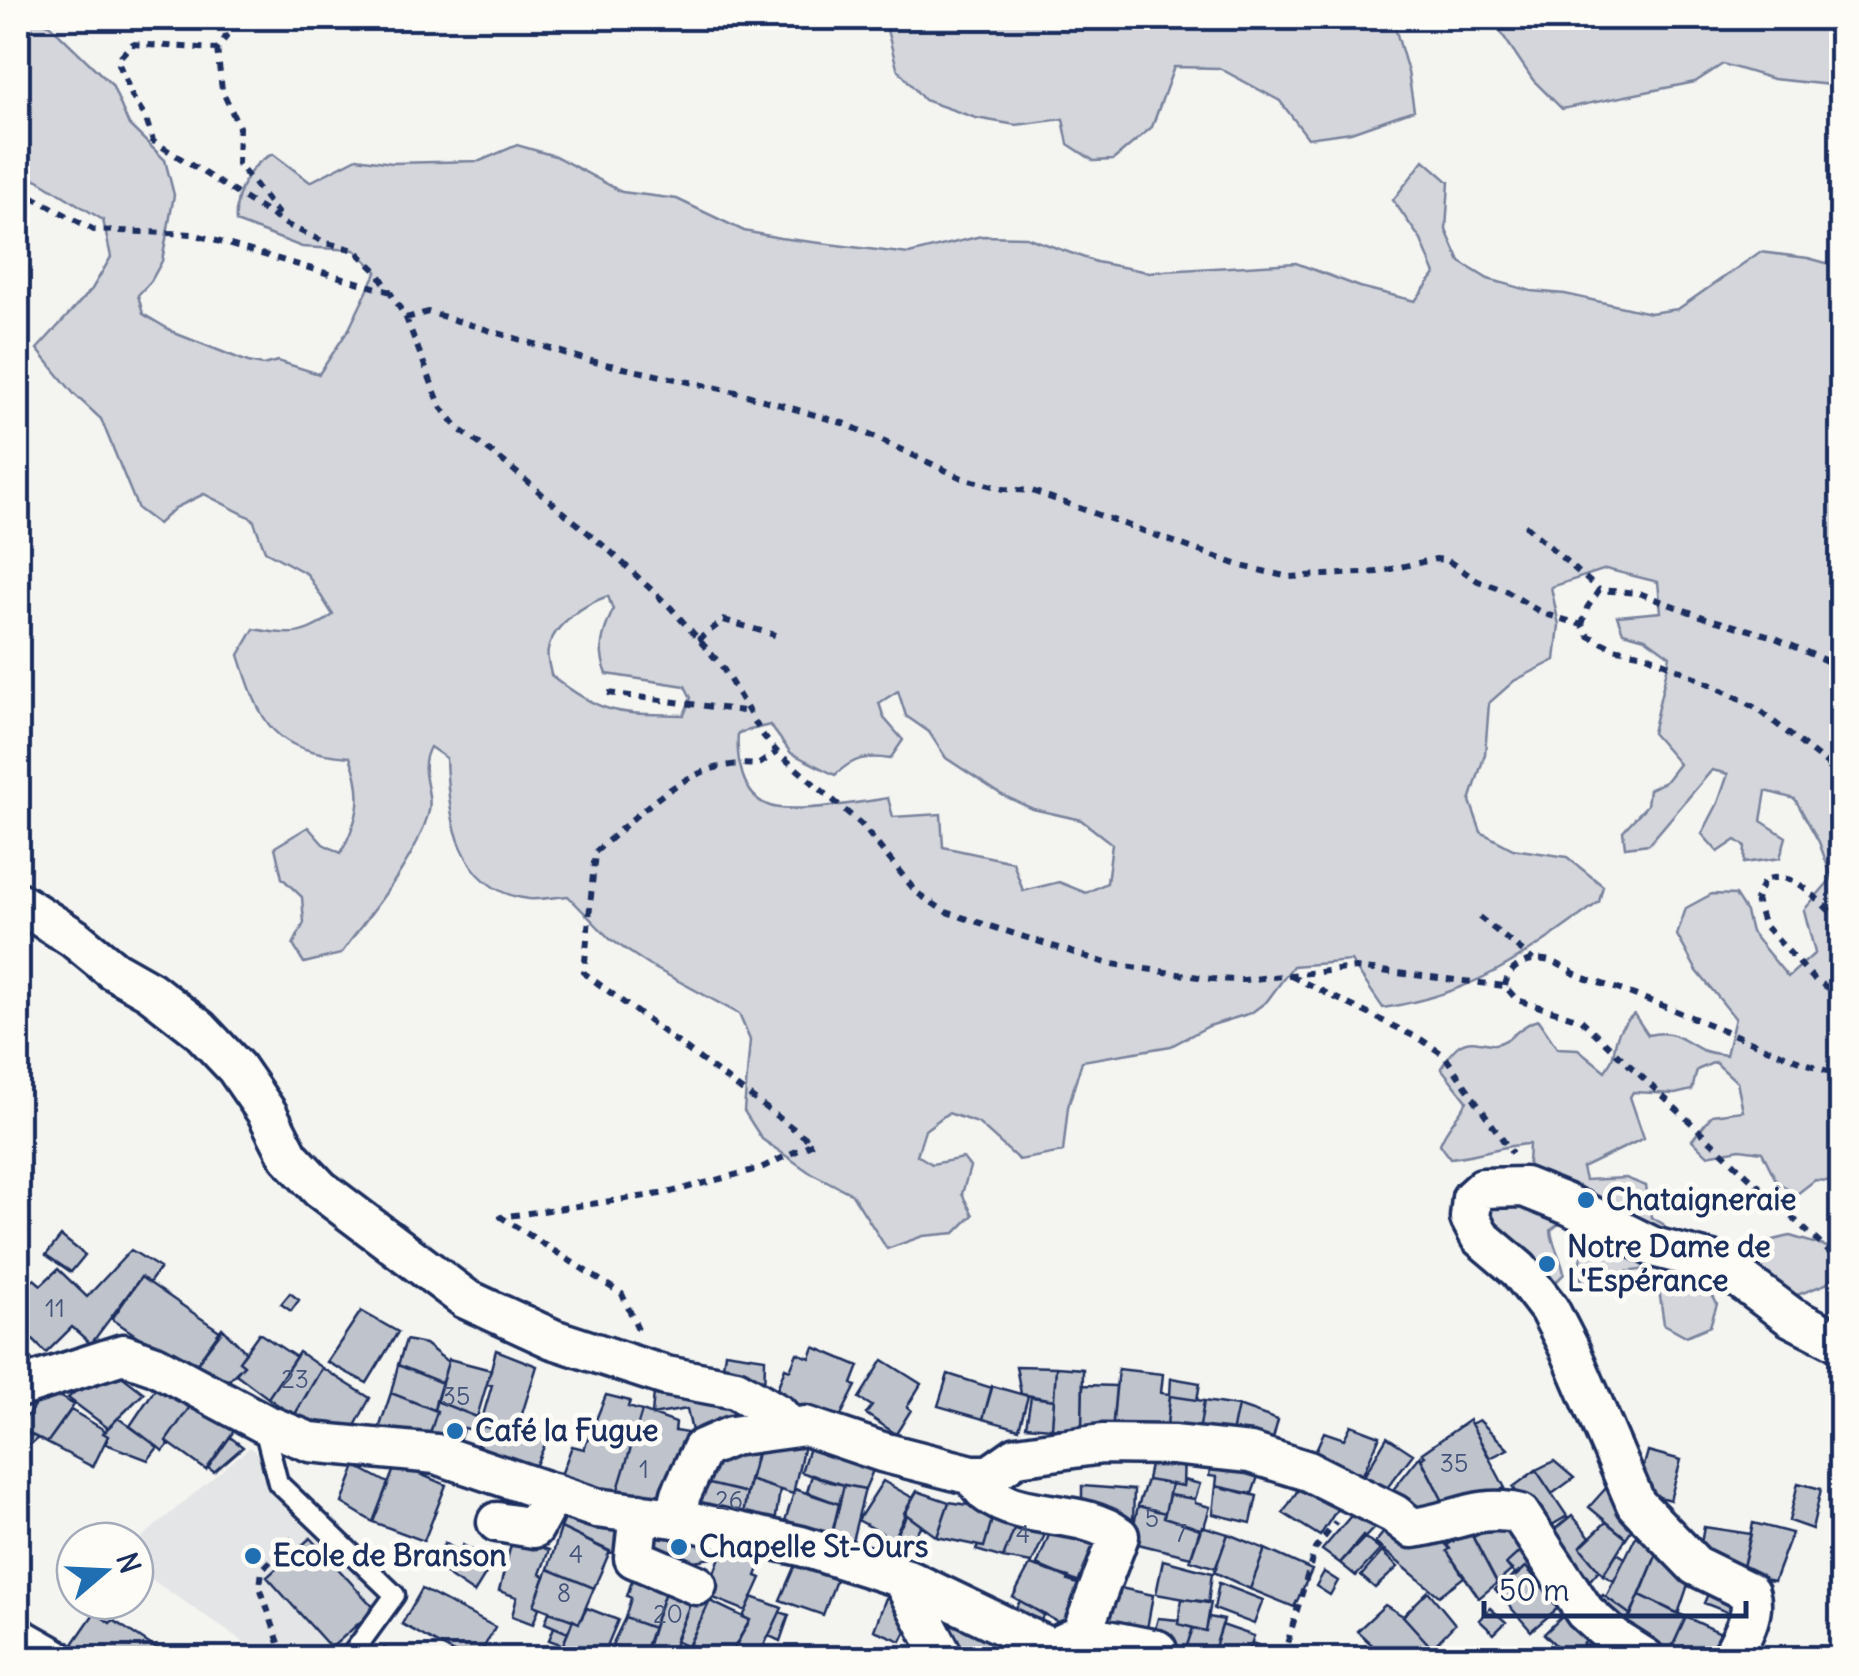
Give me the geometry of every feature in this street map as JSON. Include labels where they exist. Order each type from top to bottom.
[{"type":"street","points":[[18,902],[74,938],[113,970],[150,991],[198,1029],[236,1068],[267,1113],[289,1156],[320,1189],[466,1299],[553,1338],[629,1364],[736,1390],[778,1414],[788,1426]]},
{"type":"street","points":[[1731,1658],[1749,1617],[1753,1602],[1749,1592],[1696,1566],[1636,1504],[1570,1350],[1548,1309],[1519,1270],[1480,1237],[1470,1218],[1472,1198],[1484,1188],[1524,1187],[1570,1204],[1653,1247],[1720,1264],[1791,1317],[1838,1341]]},
{"type":"street","points":[[18,1388],[123,1354],[155,1365],[262,1423],[310,1442],[436,1454],[596,1508],[657,1516],[801,1546],[873,1566],[1046,1646],[1081,1636],[1157,1650]]},
{"type":"street","points":[[697,1585],[634,1558],[657,1516],[681,1494],[702,1449],[732,1436],[805,1426],[882,1452],[972,1475],[990,1475],[1017,1456],[1040,1451],[1102,1444],[1173,1445],[1250,1452],[1308,1471],[1394,1514],[1412,1528],[1477,1510],[1498,1508],[1520,1514],[1586,1612],[1614,1639],[1645,1658]]},
{"type":"street","points":[[972,1475],[988,1494],[1026,1509],[1075,1518],[1119,1536],[1081,1636]]},
{"type":"street","points":[[498,1522],[534,1528],[552,1493]]},
{"type":"street","points":[[902,1579],[944,1658]]},
{"type":"street","points":[[18,1638],[55,1658]]},
{"type":"lane","points":[[262,1423],[278,1483],[395,1595],[349,1658]]},
{"type":"path","points":[[222,18],[226,38],[217,49],[222,90],[238,127],[238,164],[287,225]]},
{"type":"path","points":[[217,49],[132,44],[121,56],[119,64],[153,141],[287,225],[327,243],[355,250],[377,270],[406,318],[441,407],[460,430],[611,552],[671,608],[722,666],[777,752],[862,824],[917,892],[946,912],[1106,963],[1212,980],[1356,968],[1504,986],[1517,1000],[1580,1019],[1842,1264]]},
{"type":"path","points":[[18,188],[94,230],[193,234],[392,292]]},
{"type":"path","points":[[406,318],[428,312],[591,361],[754,397],[846,424],[962,478],[1004,489],[1032,491],[1241,566],[1289,578],[1378,572],[1447,560],[1478,581],[1506,591],[1542,612],[1582,625],[1590,636],[1613,648],[1645,654],[1734,695],[1842,776]]},
{"type":"path","points":[[1525,525],[1600,590],[1639,593],[1706,618],[1771,636],[1842,668]]},
{"type":"path","points":[[1582,625],[1586,608],[1600,590]]},
{"type":"path","points":[[698,640],[724,620],[774,635]]},
{"type":"path","points":[[608,693],[752,712]]},
{"type":"path","points":[[638,1332],[622,1294],[501,1217],[667,1193],[761,1168],[814,1143],[584,973],[595,852],[684,777],[740,763],[758,765],[777,752]]},
{"type":"path","points":[[1842,921],[1822,907],[1809,889],[1790,878],[1764,880],[1756,900],[1763,924],[1815,980],[1842,996]]},
{"type":"path","points":[[1479,917],[1534,961]]},
{"type":"path","points":[[1504,986],[1506,976],[1522,962],[1551,961],[1574,975],[1721,1027],[1793,1060],[1842,1076]]},
{"type":"path","points":[[1287,974],[1444,1054],[1517,1160],[1524,1187]]},
{"type":"path","points":[[278,1658],[281,1649],[260,1587],[262,1570],[293,1538],[288,1508],[293,1497]]},
{"type":"path","points":[[1282,1658],[1315,1549],[1357,1498]]},
{"type":"shaded area","points":[[18,18],[35,18],[49,24],[112,85],[129,125],[165,160],[174,195],[162,261],[138,295],[143,314],[177,334],[248,362],[263,365],[278,361],[319,374],[349,329],[377,271],[355,250],[302,247],[236,222],[244,182],[256,166],[273,154],[310,182],[357,158],[392,163],[480,161],[517,145],[555,156],[622,192],[677,199],[744,231],[780,238],[909,254],[981,236],[1026,237],[1096,262],[1148,272],[1296,263],[1360,287],[1415,301],[1435,274],[1421,240],[1393,200],[1424,160],[1449,182],[1446,230],[1460,262],[1488,279],[1531,291],[1565,294],[1650,313],[1678,309],[1760,252],[1841,267],[1841,1182],[1815,1180],[1797,1194],[1777,1182],[1762,1152],[1740,1149],[1707,1155],[1692,1140],[1712,1115],[1743,1111],[1737,1082],[1715,1062],[1697,1070],[1692,1090],[1675,1094],[1633,1092],[1630,1097],[1644,1138],[1582,1168],[1585,1180],[1626,1178],[1646,1186],[1651,1217],[1663,1224],[1690,1271],[1703,1279],[1717,1304],[1710,1326],[1686,1336],[1664,1324],[1658,1283],[1647,1269],[1618,1273],[1587,1289],[1577,1272],[1590,1223],[1564,1220],[1551,1230],[1564,1274],[1552,1286],[1481,1226],[1486,1199],[1539,1176],[1528,1164],[1529,1144],[1450,1158],[1440,1144],[1467,1101],[1441,1068],[1456,1048],[1466,1042],[1501,1042],[1538,1020],[1557,1048],[1578,1049],[1605,1071],[1620,1030],[1634,1014],[1648,1035],[1671,1034],[1705,1051],[1726,1055],[1735,1018],[1697,971],[1677,935],[1686,908],[1712,894],[1735,895],[1746,912],[1751,932],[1788,977],[1815,953],[1804,910],[1832,878],[1819,842],[1795,799],[1766,791],[1761,821],[1786,837],[1780,858],[1744,863],[1745,846],[1736,840],[1718,852],[1702,834],[1728,774],[1712,770],[1649,844],[1625,847],[1623,831],[1647,805],[1649,789],[1665,782],[1679,764],[1652,733],[1670,656],[1645,638],[1623,632],[1617,616],[1661,612],[1658,582],[1606,569],[1551,587],[1559,625],[1555,660],[1514,681],[1489,703],[1485,754],[1470,801],[1481,832],[1513,849],[1567,857],[1603,886],[1599,902],[1498,970],[1416,1002],[1383,1008],[1351,961],[1293,966],[1267,1001],[1251,1013],[1209,1026],[1171,1046],[1082,1061],[1068,1107],[1063,1152],[1019,1160],[978,1123],[948,1113],[925,1130],[917,1155],[932,1164],[963,1158],[970,1167],[962,1194],[973,1215],[955,1233],[923,1236],[887,1249],[852,1194],[809,1172],[762,1139],[744,1111],[750,1040],[739,1014],[610,939],[568,896],[529,899],[505,893],[486,882],[472,866],[454,826],[446,758],[430,747],[425,765],[430,806],[412,852],[341,954],[304,963],[293,945],[304,923],[302,897],[282,878],[275,847],[308,827],[323,844],[341,853],[356,817],[357,783],[350,757],[303,748],[286,741],[274,730],[255,700],[239,655],[254,629],[296,633],[333,615],[307,574],[265,551],[253,519],[204,494],[175,508],[158,524],[138,509],[101,419],[74,394],[37,349],[92,289],[111,257],[103,220],[18,172]],"holes":[[[608,596],[613,610],[602,650],[607,674],[685,686],[691,698],[684,715],[643,714],[599,706],[551,675],[548,653],[556,632],[580,610]],[[898,691],[906,716],[929,732],[946,758],[1002,795],[1033,809],[1081,820],[1112,844],[1107,883],[1086,893],[1059,882],[1023,891],[1013,862],[943,847],[941,814],[893,817],[888,798],[781,808],[761,801],[747,786],[738,754],[738,733],[770,725],[791,753],[835,775],[860,759],[890,759],[903,740],[884,718],[879,703]]]},
{"type":"shaded area","points":[[887,18],[1399,18],[1394,24],[1414,110],[1351,132],[1308,138],[1280,101],[1219,68],[1174,67],[1152,127],[1113,160],[1094,161],[1068,144],[1063,119],[1016,125],[976,118],[924,100],[897,68]]},
{"type":"shaded area","points":[[1439,18],[1841,18],[1841,86],[1773,79],[1723,64],[1695,82],[1562,109],[1533,80],[1498,28],[1443,22]]},
{"type":"shaded area","points":[[1790,1236],[1841,1251],[1841,1273],[1826,1284],[1792,1297],[1748,1267],[1764,1242]]},
{"type":"shaded area","name":"Ecole de Branson","points":[[250,1447],[406,1587],[355,1658],[267,1658],[155,1582],[155,1526]]},
{"type":"building","points":[[61,1236],[85,1255],[71,1272],[46,1255]]},
{"type":"building","points":[[131,1250],[160,1268],[149,1283],[141,1277],[91,1344],[72,1327],[46,1353],[18,1325],[18,1296],[34,1279],[41,1285],[58,1269],[87,1297]]},
{"type":"building","points":[[141,1277],[221,1332],[190,1372],[112,1319]]},
{"type":"building","points":[[290,1293],[299,1300],[291,1311],[281,1304]]},
{"type":"building","points":[[361,1311],[398,1332],[367,1383],[327,1362]]},
{"type":"building","points":[[222,1328],[246,1352],[239,1361],[244,1365],[223,1386],[195,1366]]},
{"type":"building","points":[[259,1333],[296,1357],[268,1398],[236,1374],[244,1365],[239,1361]]},
{"type":"building","points":[[406,1340],[425,1344],[448,1362],[442,1383],[398,1365]]},
{"type":"building","points":[[814,1347],[859,1366],[852,1384],[856,1386],[837,1423],[774,1397],[785,1368],[790,1370],[797,1353],[810,1358]]},
{"type":"building","points":[[496,1350],[537,1366],[517,1430],[482,1419],[492,1385],[487,1384]]},
{"type":"building","points":[[299,1352],[322,1368],[294,1416],[268,1398]]},
{"type":"building","points":[[725,1352],[765,1358],[764,1395],[722,1374]]},
{"type":"building","points":[[449,1359],[491,1370],[477,1417],[436,1401]]},
{"type":"building","points":[[883,1360],[921,1384],[896,1434],[866,1414],[872,1406],[859,1398]]},
{"type":"building","points":[[106,1364],[144,1393],[108,1428],[68,1398]]},
{"type":"building","points":[[398,1365],[442,1383],[434,1410],[391,1393]]},
{"type":"building","points":[[1016,1366],[1056,1367],[1054,1400],[1021,1394]]},
{"type":"building","points":[[1056,1367],[1083,1369],[1082,1429],[1052,1428]]},
{"type":"building","points":[[322,1368],[370,1398],[348,1439],[294,1416]]},
{"type":"building","points":[[1118,1369],[1163,1374],[1161,1393],[1170,1394],[1166,1436],[1112,1431]]},
{"type":"building","points":[[948,1374],[992,1388],[983,1419],[938,1406]]},
{"type":"building","points":[[163,1377],[196,1398],[163,1451],[130,1426]]},
{"type":"building","points":[[1171,1378],[1200,1383],[1197,1400],[1170,1396]]},
{"type":"building","points":[[1083,1385],[1116,1386],[1112,1431],[1082,1429]]},
{"type":"building","points":[[992,1386],[1028,1396],[1019,1429],[983,1419]]},
{"type":"building","points":[[47,1389],[74,1405],[47,1443],[18,1428]]},
{"type":"building","points":[[654,1392],[734,1398],[733,1431],[695,1445],[687,1409],[652,1415]]},
{"type":"building","points":[[391,1393],[437,1411],[429,1437],[377,1435]]},
{"type":"building","points":[[606,1395],[630,1401],[628,1407],[642,1411],[616,1496],[558,1483],[572,1446],[584,1449]]},
{"type":"building","points":[[1170,1396],[1204,1401],[1198,1439],[1166,1435]]},
{"type":"building","points":[[1031,1397],[1054,1400],[1052,1428],[1026,1426]]},
{"type":"building","points":[[196,1398],[236,1428],[206,1470],[166,1441]]},
{"type":"building","points":[[436,1401],[477,1417],[473,1430],[464,1428],[457,1444],[429,1437]]},
{"type":"building","points":[[1204,1401],[1238,1406],[1230,1442],[1198,1439]]},
{"type":"building","points":[[1238,1406],[1278,1420],[1270,1450],[1230,1442]]},
{"type":"building","points":[[71,1410],[108,1436],[93,1467],[47,1443]]},
{"type":"building","points":[[642,1411],[676,1423],[675,1431],[687,1433],[688,1461],[661,1507],[616,1496]]},
{"type":"building","points":[[118,1418],[158,1447],[148,1460],[106,1444],[108,1436],[103,1433]]},
{"type":"building","points":[[1469,1420],[1505,1488],[1447,1509],[1421,1459],[1425,1456],[1422,1453]]},
{"type":"building","points":[[1479,1420],[1508,1449],[1490,1458],[1471,1424]]},
{"type":"building","points":[[500,1424],[547,1440],[534,1469],[476,1451],[482,1426],[498,1430]]},
{"type":"building","points":[[1351,1425],[1380,1436],[1359,1483],[1311,1461],[1324,1432],[1344,1439]]},
{"type":"building","points":[[18,1428],[38,1438],[18,1454]]},
{"type":"building","points":[[813,1435],[877,1461],[865,1489],[801,1472]]},
{"type":"building","points":[[230,1437],[243,1447],[214,1472],[208,1468]]},
{"type":"building","points":[[761,1437],[804,1445],[793,1494],[749,1480]]},
{"type":"building","points":[[761,1437],[747,1493],[701,1482],[715,1450]]},
{"type":"building","points":[[1387,1437],[1413,1454],[1387,1488],[1364,1476]]},
{"type":"building","points":[[1648,1451],[1681,1460],[1670,1500],[1637,1491]]},
{"type":"building","points":[[1152,1454],[1184,1455],[1183,1486],[1147,1480]]},
{"type":"building","points":[[1212,1454],[1262,1465],[1252,1494],[1216,1486],[1217,1477],[1209,1476]]},
{"type":"building","points":[[1420,1456],[1447,1509],[1416,1518],[1388,1496]]},
{"type":"building","points":[[1554,1461],[1574,1478],[1552,1494],[1536,1470]]},
{"type":"building","points":[[396,1464],[446,1485],[424,1541],[373,1522]]},
{"type":"building","points":[[356,1466],[388,1483],[373,1522],[342,1503]]},
{"type":"building","points":[[1536,1470],[1567,1516],[1542,1531],[1513,1487]]},
{"type":"building","points":[[812,1475],[844,1485],[839,1504],[807,1492]]},
{"type":"building","points":[[1305,1479],[1341,1503],[1320,1536],[1283,1513]]},
{"type":"building","points":[[749,1480],[780,1490],[773,1536],[741,1527]]},
{"type":"building","points":[[1147,1480],[1171,1484],[1165,1513],[1138,1506]]},
{"type":"building","points":[[1184,1480],[1200,1484],[1195,1499],[1169,1495],[1171,1484],[1183,1486]]},
{"type":"building","points":[[883,1481],[913,1498],[893,1539],[858,1520]]},
{"type":"building","points":[[701,1482],[747,1493],[741,1527],[685,1511]]},
{"type":"building","points":[[1798,1483],[1821,1489],[1812,1529],[1789,1521]]},
{"type":"building","points":[[844,1485],[865,1489],[850,1549],[830,1545]]},
{"type":"building","points":[[1082,1486],[1134,1490],[1133,1522],[1082,1513]]},
{"type":"building","points":[[1216,1486],[1257,1496],[1251,1523],[1213,1514]]},
{"type":"building","points":[[1607,1487],[1641,1516],[1626,1538],[1589,1507]]},
{"type":"building","points":[[795,1489],[839,1504],[828,1550],[780,1537]]},
{"type":"building","points":[[917,1491],[949,1502],[937,1537],[904,1513]]},
{"type":"building","points":[[1169,1495],[1195,1499],[1195,1503],[1210,1507],[1204,1527],[1164,1517]]},
{"type":"building","points":[[949,1502],[995,1509],[984,1547],[937,1537]]},
{"type":"building","points":[[571,1504],[631,1523],[620,1557],[561,1528]]},
{"type":"building","points":[[1138,1506],[1200,1529],[1191,1557],[1130,1542]]},
{"type":"building","points":[[995,1509],[1020,1514],[1003,1558],[976,1550],[978,1546],[984,1547]]},
{"type":"building","points":[[1355,1511],[1374,1528],[1340,1563],[1322,1550]]},
{"type":"building","points":[[1020,1514],[1051,1521],[1032,1563],[1003,1558]]},
{"type":"building","points":[[907,1515],[921,1525],[911,1542],[896,1534]]},
{"type":"building","points":[[1572,1515],[1590,1537],[1580,1547],[1599,1570],[1584,1587],[1544,1538]]},
{"type":"building","points":[[1055,1520],[1116,1536],[1096,1590],[1037,1565]]},
{"type":"building","points":[[1392,1522],[1434,1531],[1450,1549],[1447,1551],[1464,1577],[1439,1596],[1375,1543]]},
{"type":"building","points":[[1606,1522],[1626,1538],[1603,1575],[1580,1547]]},
{"type":"building","name":"Chapelle St-Ours","points":[[645,1523],[716,1538],[712,1558],[688,1562],[642,1556]]},
{"type":"building","points":[[1502,1523],[1525,1547],[1506,1564],[1512,1570],[1497,1583],[1473,1537]]},
{"type":"building","points":[[1753,1523],[1792,1533],[1774,1581],[1741,1575]]},
{"type":"building","points":[[1202,1526],[1228,1534],[1216,1568],[1190,1560]]},
{"type":"building","points":[[1704,1527],[1751,1534],[1741,1575],[1697,1566]]},
{"type":"building","points":[[561,1528],[610,1551],[594,1588],[548,1569]]},
{"type":"building","points":[[1470,1532],[1497,1583],[1479,1598],[1447,1551],[1447,1545]]},
{"type":"building","points":[[1228,1534],[1265,1549],[1250,1589],[1214,1572]]},
{"type":"building","points":[[728,1535],[768,1545],[756,1576],[761,1578],[746,1611],[706,1595]]},
{"type":"building","points":[[1363,1536],[1380,1550],[1356,1576],[1340,1563]]},
{"type":"building","points":[[1636,1536],[1660,1546],[1631,1615],[1606,1597]]},
{"type":"building","points":[[513,1537],[549,1550],[540,1574],[545,1576],[534,1605],[539,1608],[533,1624],[512,1616],[517,1597],[499,1591]]},
{"type":"building","points":[[310,1538],[375,1609],[331,1648],[267,1577]]},
{"type":"building","points":[[445,1543],[456,1550],[445,1567],[435,1557]]},
{"type":"building","points":[[1529,1543],[1543,1558],[1529,1571],[1526,1567],[1516,1576],[1506,1564]]},
{"type":"building","points":[[463,1545],[493,1562],[474,1593],[444,1573]]},
{"type":"building","points":[[1660,1546],[1695,1564],[1678,1614],[1640,1595]]},
{"type":"building","points":[[1265,1549],[1312,1570],[1294,1607],[1250,1589]]},
{"type":"building","points":[[801,1551],[842,1564],[823,1615],[780,1600]]},
{"type":"building","points":[[1382,1552],[1398,1567],[1375,1588],[1361,1576]]},
{"type":"building","points":[[1617,1553],[1625,1558],[1614,1581],[1603,1575]]},
{"type":"building","points":[[1163,1560],[1212,1573],[1208,1603],[1156,1594]]},
{"type":"building","points":[[1030,1565],[1096,1590],[1078,1633],[1013,1597]]},
{"type":"building","points":[[1526,1567],[1559,1607],[1531,1631],[1495,1589]]},
{"type":"building","points":[[636,1568],[669,1580],[653,1628],[625,1618]]},
{"type":"building","points":[[548,1569],[594,1588],[579,1623],[534,1605]]},
{"type":"building","points":[[1324,1572],[1338,1581],[1330,1595],[1316,1586]]},
{"type":"building","points":[[668,1583],[694,1594],[670,1657],[646,1647]]},
{"type":"building","points":[[1219,1583],[1263,1600],[1254,1624],[1214,1609]]},
{"type":"building","points":[[1111,1586],[1153,1595],[1144,1646],[1101,1638]]},
{"type":"building","points":[[890,1587],[915,1613],[901,1641],[874,1630]]},
{"type":"building","points":[[1711,1587],[1739,1597],[1732,1614],[1704,1603]]},
{"type":"building","points":[[422,1589],[495,1627],[478,1658],[463,1658],[402,1624]]},
{"type":"building","points":[[1428,1591],[1455,1624],[1432,1648],[1403,1616]]},
{"type":"building","points":[[694,1594],[710,1601],[688,1647],[675,1641]]},
{"type":"building","points":[[1603,1595],[1631,1615],[1620,1635],[1591,1609]]},
{"type":"building","points":[[1640,1595],[1686,1617],[1667,1658],[1620,1635]]},
{"type":"building","points":[[752,1597],[782,1608],[759,1656],[736,1644],[750,1620],[743,1617]]},
{"type":"building","points":[[1182,1599],[1211,1602],[1206,1631],[1178,1624]]},
{"type":"building","points":[[710,1601],[750,1620],[729,1658],[703,1658],[704,1651],[689,1644]]},
{"type":"building","points":[[1020,1601],[1044,1615],[1035,1630],[1010,1618]]},
{"type":"building","points":[[1385,1605],[1403,1616],[1432,1648],[1422,1658],[1386,1658],[1357,1631]]},
{"type":"building","points":[[1572,1607],[1596,1632],[1569,1658],[1544,1634]]},
{"type":"building","points":[[587,1608],[618,1620],[602,1658],[580,1658],[562,1647],[573,1620],[579,1623]]},
{"type":"building","points":[[1490,1608],[1506,1622],[1494,1634],[1479,1620]]},
{"type":"building","points":[[952,1609],[1009,1646],[999,1658],[953,1658],[936,1632]]},
{"type":"building","points":[[549,1612],[573,1620],[568,1633],[545,1623]]},
{"type":"building","points":[[780,1612],[789,1615],[780,1641],[769,1636]]},
{"type":"building","points":[[1209,1617],[1224,1620],[1212,1657],[1185,1651],[1193,1628],[1206,1631]]},
{"type":"building","points":[[1686,1617],[1732,1638],[1722,1658],[1690,1658],[1671,1650]]},
{"type":"building","points":[[625,1618],[653,1628],[645,1655],[612,1645]]},
{"type":"building","points":[[1158,1618],[1178,1620],[1178,1624],[1193,1628],[1185,1651],[1151,1644]]},
{"type":"building","points":[[89,1621],[115,1621],[163,1653],[159,1658],[86,1658],[89,1655],[73,1644]]},
{"type":"building","points":[[1222,1625],[1254,1636],[1246,1658],[1212,1657]]},
{"type":"building","points":[[554,1627],[568,1633],[563,1645],[549,1640]]},
{"type":"building","points":[[1601,1635],[1616,1658],[1583,1655]]},
{"type":"building","points":[[916,1643],[931,1658],[898,1658]]},
{"type":"building","points":[[1252,1643],[1274,1651],[1271,1658],[1246,1658]]},
{"type":"building","points":[[608,1646],[644,1658],[604,1658]]},
{"type":"building","points":[[384,1648],[408,1658],[379,1658]]},
{"type":"place","name":"Chataigneraie","points":[[1586,1200]]},
{"type":"place","name":"Notre Dame de L'Espérance","points":[[1547,1264]]},
{"type":"place","name":"Café la Fugue","points":[[455,1431]]},
{"type":"place","name":"Chapelle St-Ours","points":[[679,1547]]},
{"type":"place","name":"Ecole de Branson","points":[[253,1556]]}]
